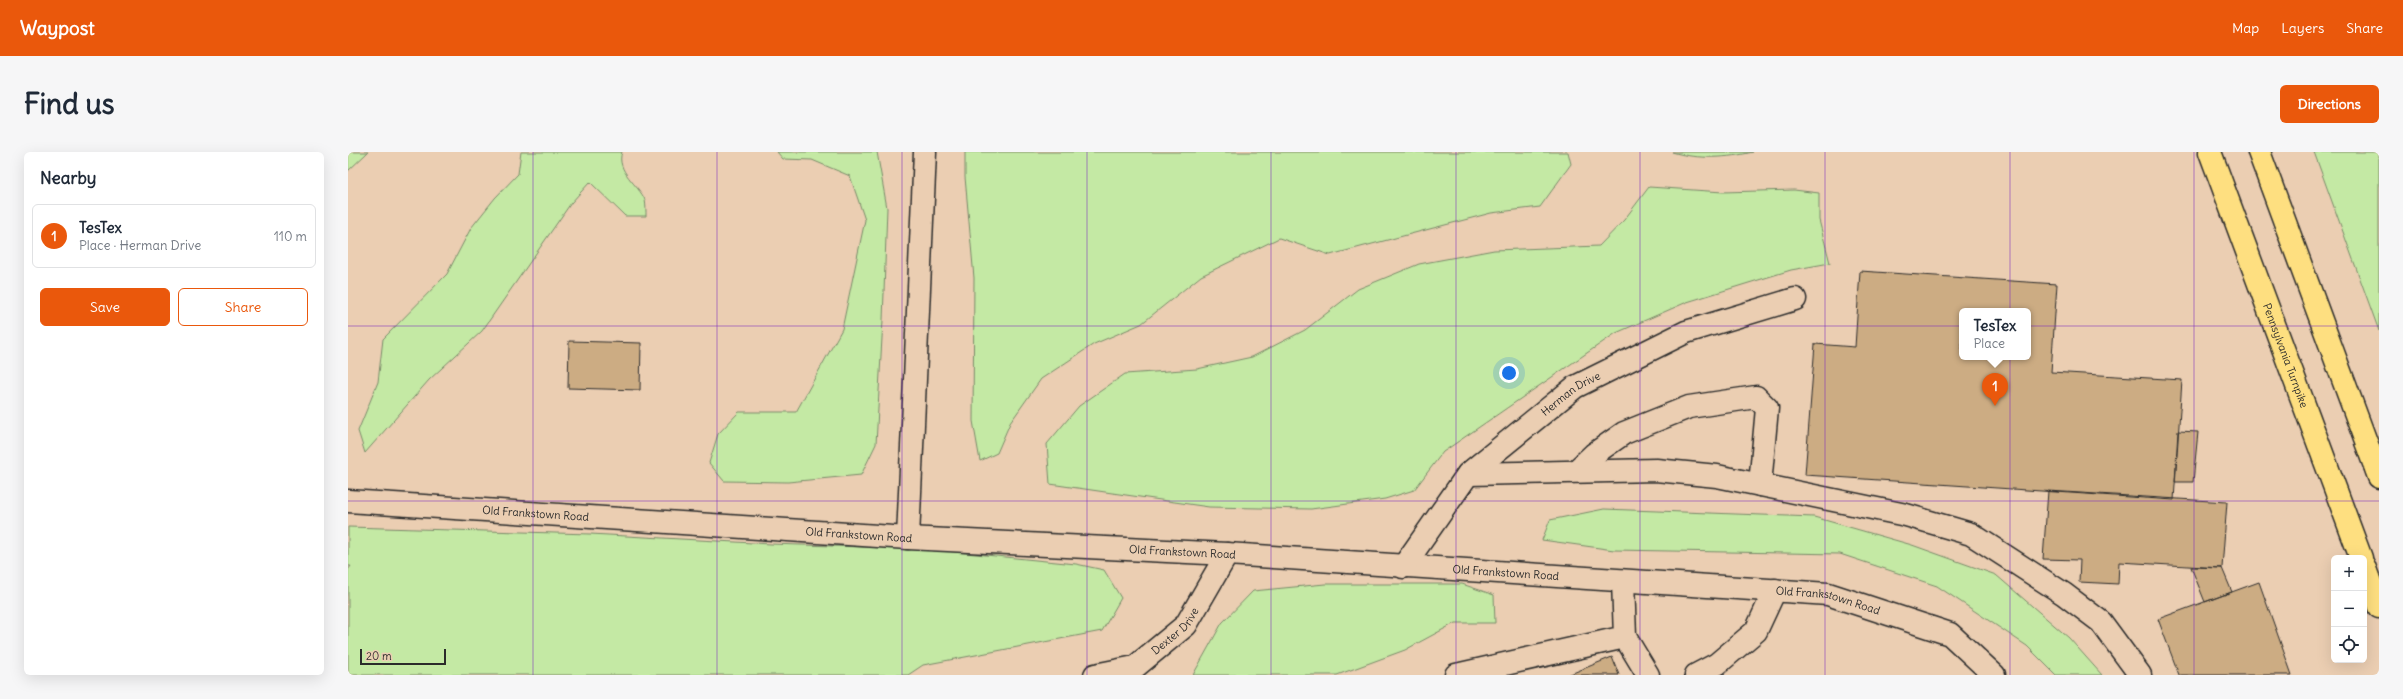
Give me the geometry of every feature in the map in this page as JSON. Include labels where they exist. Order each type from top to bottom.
[{"type":"highway","name":"Pennsylvania Turnpike","points":[[2210,152],[2360,555]]},
{"type":"highway","points":[[2259,152],[2379,477]]},
{"type":"highway","points":[[2367,574],[2379,606]]},
{"type":"street","points":[[908,538],[925,152]]},
{"type":"street","name":"Herman Drive","points":[[1403,567],[1468,474],[1575,387],[1686,332],[1795,300]]},
{"type":"street","points":[[1576,471],[1594,454],[1624,433],[1689,407],[1756,397],[1767,408],[1760,485]]},
{"type":"street","points":[[1468,474],[1656,470],[1717,476],[1906,515],[1971,534],[2064,594],[2101,622],[2140,675]]},
{"type":"street","name":"Old Frankstown Road","points":[[348,501],[908,538],[1227,554],[1403,567],[1828,594],[1950,634],[1994,675]]},
{"type":"street","name":"Dexter Drive","points":[[1095,675],[1135,667],[1186,625],[1227,554]]},
{"type":"street","points":[[1622,581],[1625,637],[1648,675]]},
{"type":"street","points":[[1696,675],[1717,664],[1756,631],[1775,590]]},
{"type":"street","points":[[1456,675],[1625,637]]},
{"type":"green space","points":[[348,152],[368,152],[348,171]]},
{"type":"green space","points":[[521,152],[622,152],[621,159],[625,172],[645,200],[646,216],[625,216],[590,182],[571,203],[482,331],[429,380],[365,453],[358,431],[378,382],[383,339],[447,274],[471,228],[495,198],[518,174]]},
{"type":"green space","points":[[777,152],[877,152],[887,208],[883,320],[876,444],[861,475],[788,482],[724,481],[709,463],[718,434],[739,412],[796,412],[842,329],[865,220],[850,176],[812,160],[783,159]]},
{"type":"green space","points":[[965,152],[1568,152],[1571,164],[1540,207],[1491,213],[1330,255],[1279,238],[1201,276],[1141,324],[1094,344],[1041,379],[1010,423],[997,453],[980,461],[973,421],[974,278],[965,177]]},
{"type":"green space","points":[[1672,152],[1753,152],[1733,156],[1702,157],[1682,155]]},
{"type":"green space","points":[[2314,152],[2379,152],[2379,331]]},
{"type":"green space","points":[[1649,187],[1723,192],[1794,190],[1819,193],[1819,220],[1830,263],[1791,270],[1687,302],[1616,333],[1443,452],[1414,490],[1385,499],[1311,509],[1209,507],[1050,484],[1047,444],[1079,406],[1125,374],[1197,369],[1252,357],[1305,330],[1358,289],[1419,264],[1494,250],[1599,246],[1624,220]]},
{"type":"green space","points":[[1604,509],[1814,517],[1912,545],[1996,575],[2069,638],[2102,675],[2056,675],[2027,646],[1937,586],[1840,554],[1614,550],[1542,540],[1550,520]]},
{"type":"green space","points":[[348,527],[590,534],[771,544],[925,549],[1076,564],[1104,570],[1121,598],[1102,631],[923,665],[908,675],[348,675],[348,570],[351,566],[348,566]]},
{"type":"green space","points":[[1325,584],[1462,584],[1494,595],[1495,623],[1455,623],[1405,650],[1337,675],[1193,675],[1222,623],[1253,591]]},
{"type":"building","points":[[1860,271],[2057,284],[2051,372],[2182,380],[2174,500],[1805,475],[1815,344],[1855,347]]},
{"type":"building","points":[[569,341],[641,343],[640,390],[568,388]]},
{"type":"building","points":[[2178,431],[2198,432],[2193,482],[2175,482]]},
{"type":"building","points":[[2048,491],[2227,502],[2222,568],[2119,562],[2118,584],[2079,582],[2080,560],[2043,559]]},
{"type":"building","points":[[2191,567],[2222,568],[2232,592],[2205,602]]},
{"type":"building","points":[[2259,582],[2292,675],[2179,675],[2158,619]]},
{"type":"building","points":[[1612,657],[1619,675],[1568,675]]},
{"type":"place","name":"TesTex","points":[[1995,406]]}]
